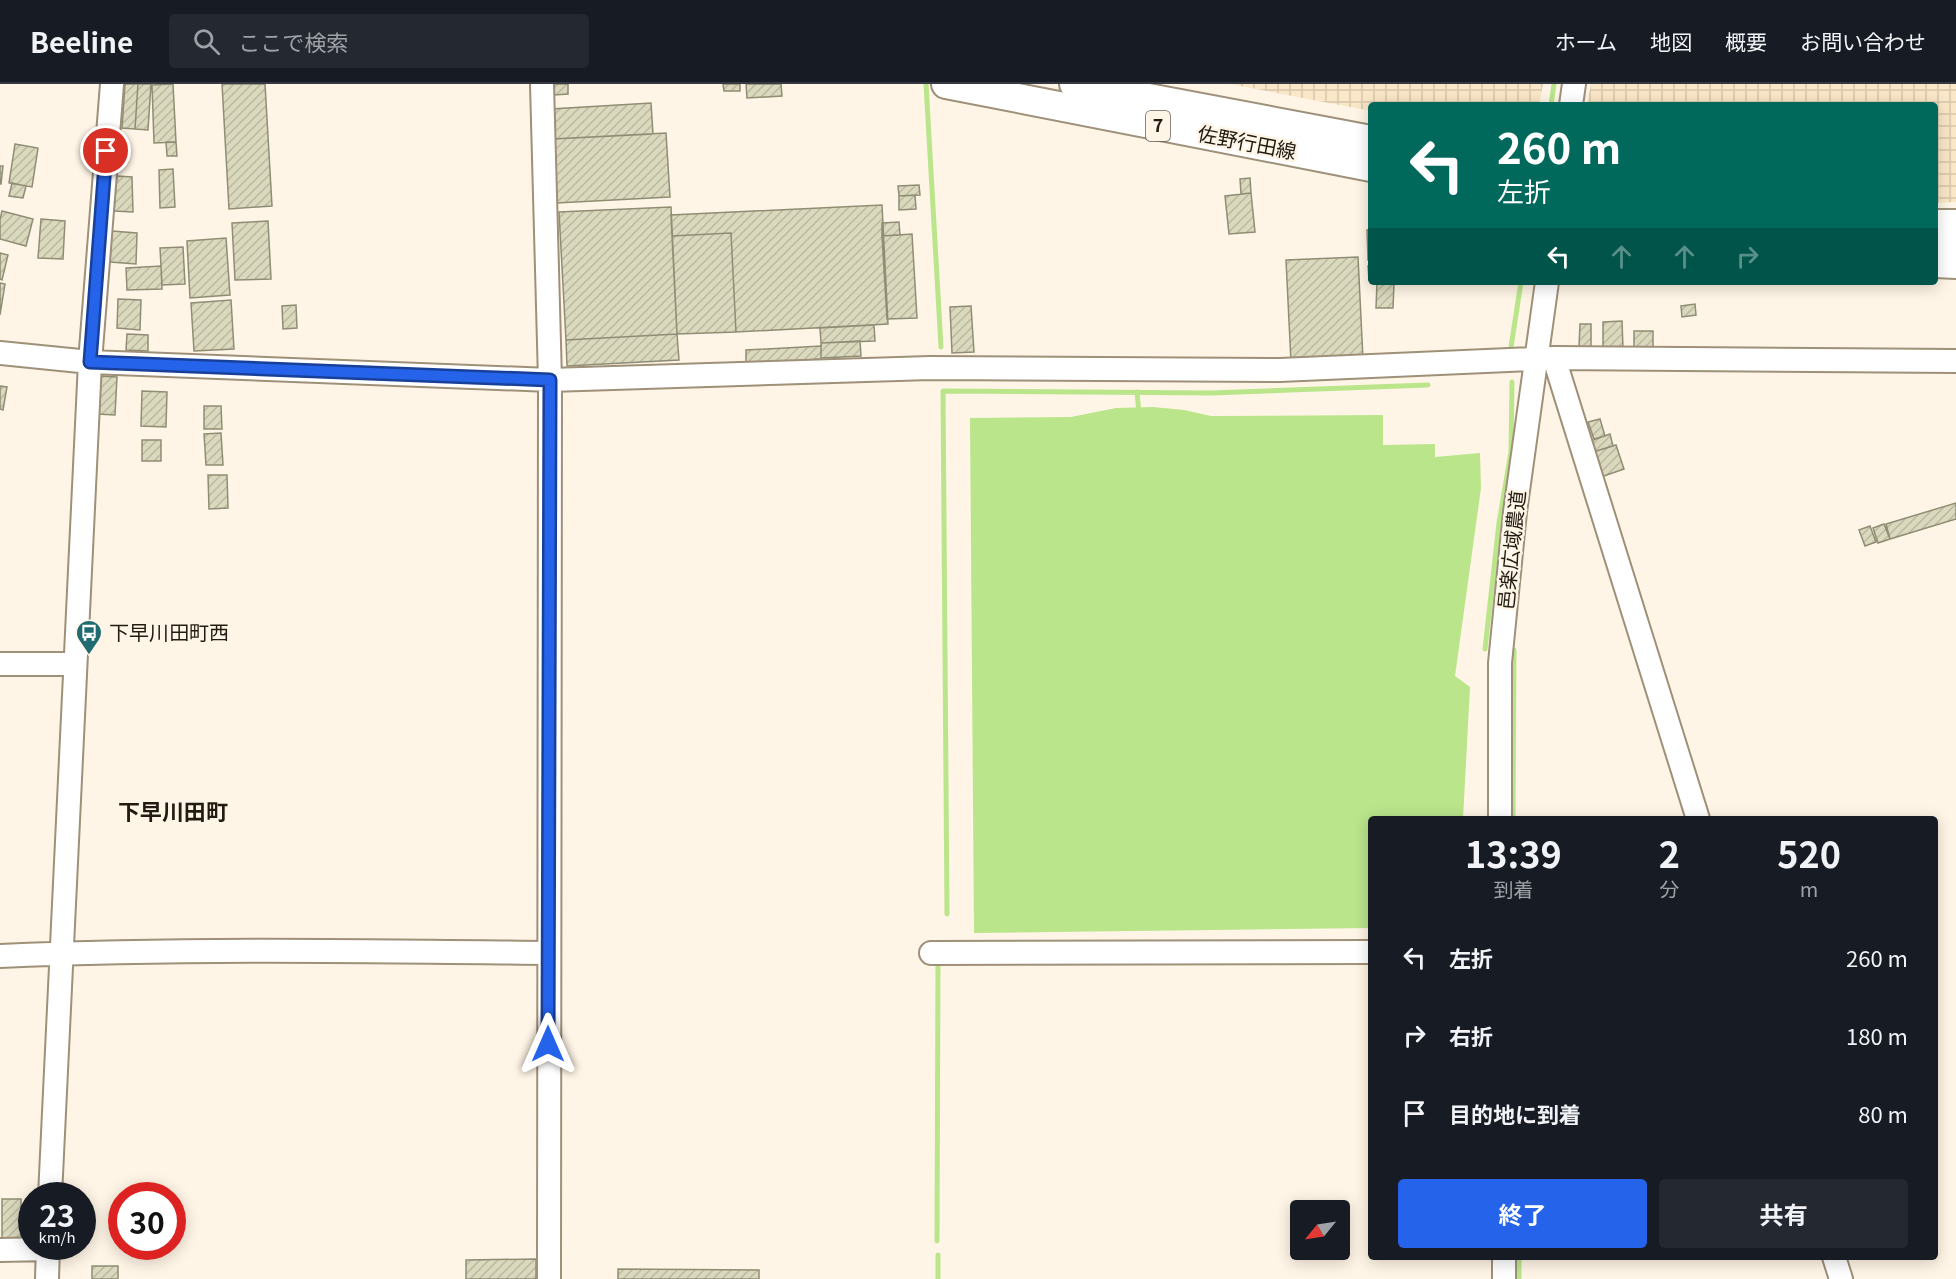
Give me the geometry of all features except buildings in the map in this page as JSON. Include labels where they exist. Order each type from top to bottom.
[{"type":"main road","name":"佐野行田線","points":[[946,84],[1368,166]]},
{"type":"main road","name":"佐野行田線","points":[[1074,84],[1368,139]]},
{"type":"main road","points":[[1938,224],[1956,224]]},
{"type":"main road","points":[[1938,246],[1956,245]]},
{"type":"street","points":[[52,1182],[90,362],[112,84]]},
{"type":"street","points":[[542,84],[550,380],[549,1279]]},
{"type":"street","points":[[1571,102],[1574,84]]},
{"type":"street","points":[[1938,266],[1956,267]]},
{"type":"street","name":"邑楽広域農道","points":[[1500,816],[1500,663],[1515,512],[1545,359],[1547,285]]},
{"type":"street","points":[[0,352],[90,362],[550,380],[930,368],[1280,370],[1545,359],[1956,361]]},
{"type":"street","points":[[1545,359],[1697,816]]},
{"type":"street","points":[[0,664],[75,664]]},
{"type":"street","points":[[0,956],[270,949],[548,953]]},
{"type":"street","points":[[931,953],[1368,951]]},
{"type":"street","points":[[0,1250],[18,1249]]},
{"type":"street","points":[[46,1279],[47,1260]]},
{"type":"street","points":[[1504,1260],[1504,1279]]},
{"type":"street","points":[[1835,1260],[1841,1279]]},
{"type":"shaded area","points":[[1230,84],[1543,84],[1540,102],[1368,102],[1368,110]]},
{"type":"shaded area","points":[[1591,84],[1956,84],[1956,202],[1938,203],[1938,102],[1588,102]]},
{"type":"shaded area","points":[[1153,407],[1211,416],[1383,415],[1383,445],[1435,444],[1435,457],[1480,453],[1481,488],[1455,676],[1470,687],[1463,816],[1368,816],[1368,928],[974,933],[970,418],[1071,417],[1116,408]]},
{"type":"waterway","points":[[926,84],[941,347]]},
{"type":"waterway","points":[[1551,102],[1554,84]]},
{"type":"waterway","points":[[1511,347],[1521,285]]},
{"type":"waterway","points":[[1485,649],[1499,523],[1511,452],[1512,382]]},
{"type":"waterway","points":[[947,914],[943,391],[1212,393],[1428,385]]},
{"type":"waterway","points":[[1137,392],[1139,414]]},
{"type":"waterway","points":[[1513,816],[1514,650]]},
{"type":"waterway","points":[[937,1241],[938,960]]},
{"type":"waterway","points":[[938,1255],[938,1279]]},
{"type":"waterway","points":[[1519,1260],[1519,1279]]},
{"type":"place","name":"下早川田町西","points":[[89,656]]},
{"type":"district","name":"下早川田町","points":[[173,812]]},
{"type":"route","points":[[106,151],[90,362],[550,380],[548,1044]]}]
